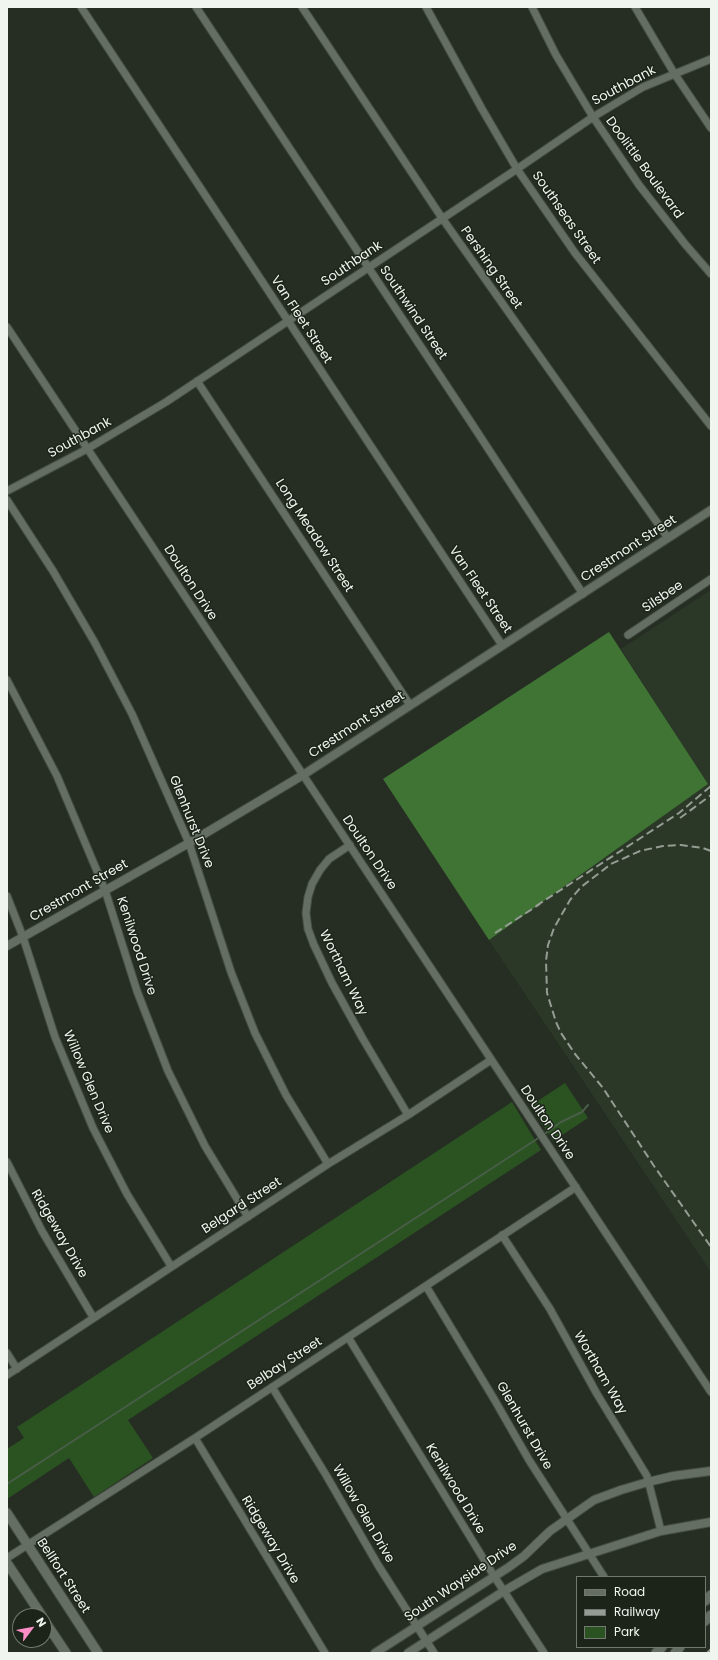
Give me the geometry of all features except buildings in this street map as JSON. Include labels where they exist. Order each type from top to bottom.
[{"type":"main road","name":"Bellfort Street","points":[[7,1513],[98,1653]]},
{"type":"main road","points":[[7,1563],[37,1608]]},
{"type":"main road","points":[[52,1632],[66,1653]]},
{"type":"street","name":"Van Fleet Street","points":[[80,7],[502,645]]},
{"type":"street","name":"Southwind Street","points":[[196,7],[582,594]]},
{"type":"street","name":"Pershing Street","points":[[302,7],[442,218],[668,538]]},
{"type":"street","name":"Southseas Street","points":[[426,7],[517,169],[575,253],[711,426]]},
{"type":"street","name":"Doolittle Boulevard","points":[[532,7],[556,55],[593,116],[639,185],[685,244],[711,274]]},
{"type":"street","points":[[635,7],[674,74],[711,128]]},
{"type":"street","name":"Southbank","points":[[7,491],[87,448],[166,402],[286,320],[517,169],[593,116],[643,87],[711,59]]},
{"type":"street","name":"Doulton Drive","points":[[7,327],[711,1392]]},
{"type":"street","name":"Long Meadow Street","points":[[196,381],[410,705]]},
{"type":"street","name":"Glenhurst Drive","points":[[7,500],[53,572],[95,643],[132,714],[189,843],[231,972],[256,1033],[286,1095],[328,1164]]},
{"type":"street","name":"Crestmont Street","points":[[7,946],[189,843],[302,775],[711,510]]},
{"type":"street","name":"Silsbee","points":[[628,634],[711,579]]},
{"type":"street","name":"Kenilwood Drive","points":[[7,680],[56,776],[105,890],[138,991],[168,1071],[205,1146],[248,1216]]},
{"type":"street","name":"Wortham Way","points":[[350,845],[329,859],[320,870],[312,884],[307,902],[306,913],[308,930],[332,983],[408,1115]]},
{"type":"street","name":"Willow Glen Drive","points":[[7,896],[23,938],[56,1037],[93,1128],[126,1194],[171,1266]]},
{"type":"street","name":"Belgard Street","points":[[7,1375],[171,1266],[328,1164],[408,1115],[491,1060]]},
{"type":"street","name":"Ridgeway Drive","points":[[7,1162],[42,1231],[94,1317]]},
{"type":"street","name":"Belbay Street","points":[[7,1558],[195,1438],[576,1187]]},
{"type":"street","name":"Wortham Way","points":[[502,1235],[550,1309],[597,1394],[648,1476],[648,1482],[661,1530]]},
{"type":"street","name":"Glenhurst Drive","points":[[426,1286],[494,1399],[528,1460],[603,1576]]},
{"type":"street","name":"Kenilwood Drive","points":[[348,1337],[494,1576],[544,1653]]},
{"type":"street","points":[[7,1353],[17,1369]]},
{"type":"street","name":"Willow Glen Drive","points":[[272,1387],[326,1475],[378,1565],[434,1653]]},
{"type":"street","name":"Ridgeway Drive","points":[[195,1438],[324,1653]]},
{"type":"street","name":"South Wayside Drive","points":[[375,1653],[524,1556],[566,1518],[594,1500],[621,1490],[673,1476],[711,1472]]},
{"type":"street","points":[[408,1653],[504,1591],[542,1569],[661,1530],[711,1522]]},
{"type":"shaded area","points":[[711,590],[711,1272],[489,940],[708,784],[621,649]]},
{"type":"green space","points":[[609,632],[708,784],[489,940],[383,779]]},
{"type":"green space","points":[[565,1083],[588,1118],[553,1141],[530,1106]]},
{"type":"green space","points":[[512,1102],[541,1150],[128,1420],[153,1458],[94,1497],[69,1458],[7,1499],[7,1449],[24,1438],[17,1427]]},
{"type":"waterway","points":[[543,1135],[561,1122],[582,1112],[588,1105]]},
{"type":"waterway","points":[[7,1484],[540,1137]]},
{"type":"railway","points":[[536,906],[679,813],[711,786]]},
{"type":"railway","points":[[680,818],[711,795]]},
{"type":"railway","points":[[711,851],[703,848],[681,845],[663,846],[640,851],[611,864],[581,887],[570,900],[554,928],[548,945],[546,961],[547,993],[561,1033],[575,1054],[603,1088],[654,1166],[711,1247]]},
{"type":"railway","points":[[495,933],[540,904]]},
{"type":"railway","points":[[707,1653],[711,1649]]}]
